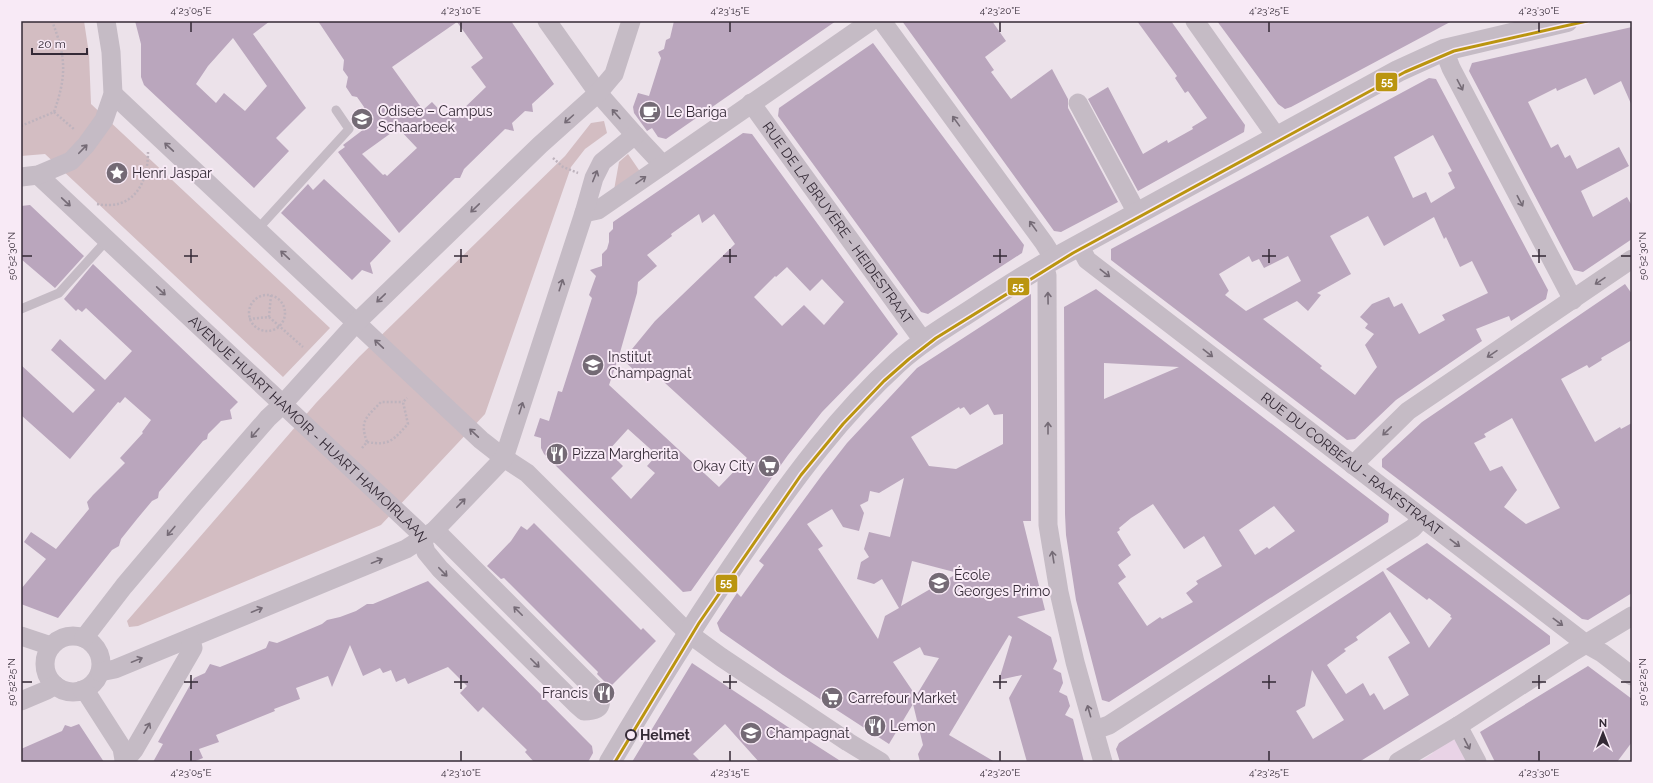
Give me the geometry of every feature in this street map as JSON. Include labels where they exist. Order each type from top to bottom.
[{"type":"street","name":"AVENUE HUART HAMOIR - HUART HAMOIRLAAN","points":[[29,176],[71,161],[86,145],[104,120],[113,94],[111,52],[106,21]]},
{"type":"street","points":[[547,21],[598,93],[664,165]]},
{"type":"street","points":[[84,638],[124,586],[268,418],[356,323],[540,145],[598,93],[614,74],[630,21]]},
{"type":"street","points":[[584,214],[598,210],[871,21]]},
{"type":"street","points":[[882,21],[1040,236],[1048,262],[1048,525],[1059,592],[1103,762]]},
{"type":"street","points":[[1195,21],[1276,136]]},
{"type":"street","points":[[610,762],[688,633],[780,497],[842,421],[881,379],[897,363],[924,342],[1013,283],[1048,262],[1276,136],[1398,71],[1444,50],[1508,27],[1567,21]]},
{"type":"street","points":[[1444,50],[1451,68],[1573,300]]},
{"type":"street","points":[[113,94],[482,440],[504,458],[528,473],[688,633],[848,742],[881,762]]},
{"type":"street","name":"RUE DE LA BRUYÈRE - HEIDESTRAAT","points":[[751,103],[924,342]]},
{"type":"street","points":[[1078,103],[1137,213]]},
{"type":"street","points":[[100,672],[115,669],[406,549],[428,535],[504,458],[584,214],[594,178],[602,162],[635,135]]},
{"type":"street","name":"AVENUE HUART HAMOIR - HUART HAMOIRLAAN","points":[[29,176],[107,240],[418,531],[446,540],[593,688],[600,696],[600,704],[598,708],[593,711],[584,711],[576,704],[440,569],[426,552],[428,535]]},
{"type":"street","name":"RUE DU CORBEAU - RAAFSTRAAT","points":[[1079,245],[1087,260],[1586,644],[1602,653],[1632,676]]},
{"type":"street","points":[[1353,465],[1408,411],[1632,259]]},
{"type":"street","points":[[1095,730],[1109,725],[1412,528],[1422,518]]},
{"type":"street","points":[[1398,762],[1458,726],[1632,616]]},
{"type":"street","points":[[21,636],[52,646]]},
{"type":"street","points":[[72,636],[84,638],[93,644],[99,653],[101,662],[100,672],[93,683],[82,690],[68,691],[55,684],[50,679],[46,666],[46,659],[52,646],[61,639],[72,636]]},
{"type":"street","points":[[124,761],[134,750],[193,648],[190,638]]},
{"type":"street","points":[[21,701],[47,690],[55,684]]},
{"type":"street","points":[[82,690],[88,695],[122,748],[124,761]]},
{"type":"street","points":[[1458,726],[1476,762]]},
{"type":"lane","points":[[257,230],[349,129],[336,110]]},
{"type":"lane","points":[[21,309],[59,293],[107,240]]},
{"type":"path","points":[[52,21],[61,44],[64,62],[63,81],[54,112]]},
{"type":"path","points":[[21,126],[54,112]]},
{"type":"path","points":[[54,112],[78,133]]},
{"type":"path","points":[[540,145],[563,167],[594,178]]},
{"type":"path","points":[[92,203],[105,205],[118,204],[134,197],[144,181],[148,164],[148,149]]},
{"type":"path","points":[[263,295],[271,295],[278,298],[286,311],[285,319],[280,327],[267,332],[259,331],[253,326],[249,319],[248,312],[250,304],[256,298],[263,295]]},
{"type":"path","points":[[269,317],[271,295]]},
{"type":"path","points":[[249,319],[269,317],[303,347]]},
{"type":"path","points":[[367,442],[364,432],[365,420],[381,402],[403,402],[407,398]]},
{"type":"path","points":[[367,442],[379,444],[391,442],[408,424],[403,402]]},
{"type":"path","points":[[362,448],[367,442]]},
{"type":"shaded area","points":[[21,21],[84,21],[89,54],[91,104],[330,328],[283,377],[45,154],[21,156]]},
{"type":"shaded area","points":[[604,121],[607,133],[585,149],[571,167],[485,414],[381,525],[138,626],[129,627],[127,621],[316,403],[359,357],[565,156],[591,123]]},
{"type":"shaded area","points":[[628,154],[641,173],[614,190],[619,162]]},
{"type":"shaded area","points":[[1453,740],[1458,741],[1466,762],[1419,762],[1433,753],[1431,749]]},
{"type":"building","points":[[135,21],[270,21],[253,34],[306,108],[276,138],[289,151],[254,188],[144,85],[141,77],[141,44]],"holes":[[[233,38],[267,86],[245,111],[224,93],[216,103],[196,84],[208,66]]]},
{"type":"building","points":[[318,21],[511,21],[554,84],[532,104],[533,112],[525,111],[512,123],[514,131],[505,129],[464,169],[460,178],[455,178],[399,233],[338,152],[345,147],[343,145],[372,123],[363,110],[364,107],[357,97],[352,96],[346,87],[348,77],[343,70],[344,60]],"holes":[[[457,22],[483,58],[471,67],[486,87],[459,113],[456,110],[447,118],[432,102],[423,110],[392,67]],[[398,128],[417,148],[387,176],[385,174],[383,175],[362,154]]]},
{"type":"building","points":[[674,21],[836,21],[666,139],[658,137],[652,128],[647,131],[634,113],[633,107],[638,93],[649,96],[661,58],[658,52],[664,49],[666,40],[670,38]]},
{"type":"building","points":[[902,21],[992,21],[1006,41],[985,57],[994,70],[991,72],[1011,99],[1052,69],[1068,99],[1068,108],[1118,202],[1061,232],[1054,231]]},
{"type":"building","points":[[1137,21],[1171,21],[1245,125],[1244,132],[1138,191],[1088,99],[1108,87],[1143,154],[1167,140],[1168,143],[1193,129],[1192,127],[1207,118],[1188,91],[1185,93],[1175,78],[1177,76]]},
{"type":"building","points":[[1217,21],[1452,21],[1285,109],[1278,104]]},
{"type":"building","points":[[1632,27],[1632,106],[1621,81],[1594,95],[1586,78],[1557,91],[1556,88],[1528,102],[1551,148],[1558,144],[1565,158],[1570,155],[1577,169],[1619,147],[1629,166],[1581,191],[1593,217],[1627,197],[1632,206],[1632,239],[1583,272],[1574,270],[1469,71],[1472,63]]},
{"type":"building","points":[[873,43],[1024,245],[1022,253],[928,314],[921,312],[778,116],[779,108]]},
{"type":"building","points":[[1429,78],[1436,79],[1548,290],[1546,299],[1511,321],[1509,316],[1476,329],[1482,341],[1396,400],[1355,439],[1347,440],[1111,260],[1111,249]],"holes":[[[1433,135],[1452,171],[1448,173],[1455,188],[1431,203],[1426,192],[1413,198],[1394,157]],[[1368,216],[1384,246],[1434,217],[1444,239],[1446,237],[1460,267],[1472,261],[1488,293],[1442,315],[1445,320],[1419,334],[1402,303],[1394,307],[1389,297],[1372,304],[1360,317],[1368,324],[1365,328],[1374,334],[1365,345],[1377,367],[1355,395],[1320,368],[1322,366],[1263,319],[1297,301],[1308,311],[1321,295],[1317,293],[1351,274],[1330,236]],[[1249,256],[1252,262],[1259,259],[1264,268],[1288,256],[1301,281],[1246,311],[1225,295],[1229,291],[1219,274]]]},
{"type":"building","points":[[743,133],[752,134],[898,334],[822,412],[788,455],[691,591],[683,592],[544,454],[541,448],[541,438],[534,436],[540,418],[549,421],[558,391],[562,392],[592,298],[589,295],[596,276],[590,270],[602,266],[602,254],[607,249],[609,233],[613,229],[613,222]],"holes":[[[699,214],[702,223],[714,214],[735,244],[655,321],[623,360],[646,381],[653,372],[747,458],[719,487],[609,385],[637,293],[638,282],[657,266],[647,255],[672,236],[671,234]],[[787,267],[810,291],[822,279],[844,302],[824,325],[804,305],[782,326],[754,297],[775,276],[776,277]],[[628,429],[657,455],[647,466],[655,473],[631,499],[611,478],[623,466],[608,451]]]},
{"type":"building","points":[[324,179],[391,241],[370,263],[373,274],[362,270],[352,280],[281,213],[308,184],[313,190]]},
{"type":"building","points":[[30,205],[84,256],[55,288],[21,259],[21,206]]},
{"type":"building","points":[[93,264],[238,402],[230,410],[232,419],[221,421],[208,434],[207,439],[203,441],[159,492],[158,498],[152,501],[137,519],[121,539],[119,546],[112,550],[58,618],[21,604],[21,589],[46,559],[24,542],[31,532],[56,549],[89,509],[87,502],[125,463],[120,458],[143,433],[142,432],[151,420],[125,397],[120,403],[118,402],[70,459],[21,415],[21,365],[73,413],[95,390],[51,350],[60,339],[105,380],[132,351],[86,308],[82,312],[78,309],[76,311],[64,299]]},
{"type":"building","points":[[1625,284],[1632,294],[1632,340],[1601,358],[1602,360],[1589,368],[1587,365],[1561,379],[1595,442],[1620,427],[1621,429],[1632,423],[1632,593],[1588,620],[1582,619],[1382,467],[1382,459],[1422,422]],"holes":[[[1512,418],[1560,508],[1526,524],[1504,507],[1517,490],[1502,466],[1490,471],[1474,443],[1486,437],[1484,434]]]},
{"type":"building","points":[[1096,289],[1389,514],[1388,522],[1109,702],[1102,700],[1076,600],[1066,535],[1064,307]],"holes":[[[1104,363],[1179,367],[1104,399]],[[1153,504],[1184,549],[1204,536],[1222,566],[1196,581],[1198,584],[1186,593],[1193,602],[1162,619],[1160,617],[1147,626],[1118,583],[1126,577],[1118,565],[1131,555],[1117,532],[1120,530],[1119,528],[1131,518]],[[1274,506],[1295,531],[1269,549],[1267,547],[1255,555],[1239,530]]]},
{"type":"building","points":[[1031,294],[1031,521],[1023,521],[1045,610],[1017,617],[1051,637],[1057,661],[1053,669],[1061,673],[1063,683],[1059,692],[1067,696],[1070,706],[1065,715],[1073,719],[1084,762],[1027,762],[1009,698],[1022,675],[999,680],[1012,637],[1009,635],[949,735],[995,762],[920,762],[918,754],[923,745],[913,704],[889,744],[783,675],[720,631],[717,623],[737,593],[741,597],[764,565],[759,561],[822,475],[847,443],[917,368]],"holes":[[[988,404],[994,415],[1003,414],[1003,444],[956,469],[929,466],[911,437],[959,407],[960,409],[964,407],[970,415]],[[904,478],[890,537],[869,532],[864,549],[869,557],[861,562],[857,579],[874,584],[882,579],[899,608],[885,616],[878,639],[818,549],[823,546],[807,524],[832,509],[843,527],[859,531],[864,513],[860,505],[868,501],[870,491],[879,493]],[[912,561],[958,573],[901,606]],[[920,647],[924,655],[939,658],[916,696],[893,662]]]},
{"type":"building","points":[[534,523],[641,630],[643,628],[656,641],[610,687],[597,674],[598,672],[504,578],[501,579],[487,566],[511,541],[521,526],[527,530]]},
{"type":"building","points":[[1427,543],[1550,636],[1550,644],[1359,762],[1120,762],[1116,749],[1119,743],[1383,571],[1429,648],[1452,618],[1450,617],[1451,615],[1429,598],[1427,600],[1386,569]],"holes":[[[1390,612],[1410,643],[1388,657],[1409,695],[1384,710],[1374,693],[1370,696],[1363,683],[1346,694],[1327,665],[1346,651],[1344,649],[1358,640],[1356,637]],[[1312,670],[1344,720],[1313,739],[1296,711],[1305,706]]]},
{"type":"building","points":[[428,581],[592,746],[593,753],[588,762],[534,762],[525,752],[527,750],[483,707],[478,712],[460,693],[467,686],[448,667],[408,684],[405,678],[396,682],[391,670],[383,673],[380,668],[363,676],[350,645],[332,687],[328,676],[296,688],[300,699],[216,735],[219,742],[199,749],[203,758],[193,762],[153,762],[163,744],[158,742],[194,678],[205,673],[210,664],[220,667],[266,648],[269,641],[277,643],[322,624],[327,620],[356,611],[367,604],[373,604]]},
{"type":"building","points":[[692,663],[842,762],[759,762],[725,724],[693,754],[701,762],[632,762]]},
{"type":"building","points":[[1588,666],[1632,699],[1632,742],[1617,762],[1495,762],[1480,732]]},
{"type":"building","points":[[79,724],[104,762],[21,762],[21,749],[62,731],[65,725],[71,727]]},
{"type":"transit line","name":"55","points":[[615,762],[699,623],[801,475],[843,424],[884,381],[936,338],[1073,253],[1405,72],[1454,51],[1587,21]]},
{"type":"place","name":"Le Bariga","points":[[650,112]]},
{"type":"place","name":"Odisee – Campus Schaarbeek","points":[[362,119]]},
{"type":"place","name":"Henri Jaspar","points":[[117,173]]},
{"type":"place","name":"Institut Champagnat","points":[[593,365]]},
{"type":"place","name":"Pizza Margherita","points":[[557,454]]},
{"type":"place","name":"Okay City","points":[[769,466]]},
{"type":"place","name":"École Georges Primo","points":[[939,583]]},
{"type":"place","name":"Francis","points":[[604,693]]},
{"type":"place","name":"Carrefour Market","points":[[832,698]]},
{"type":"place","name":"Lemon","points":[[875,726]]},
{"type":"place","name":"Champagnat","points":[[751,733]]},
{"type":"place","name":"Helmet","points":[[631,735]]}]
